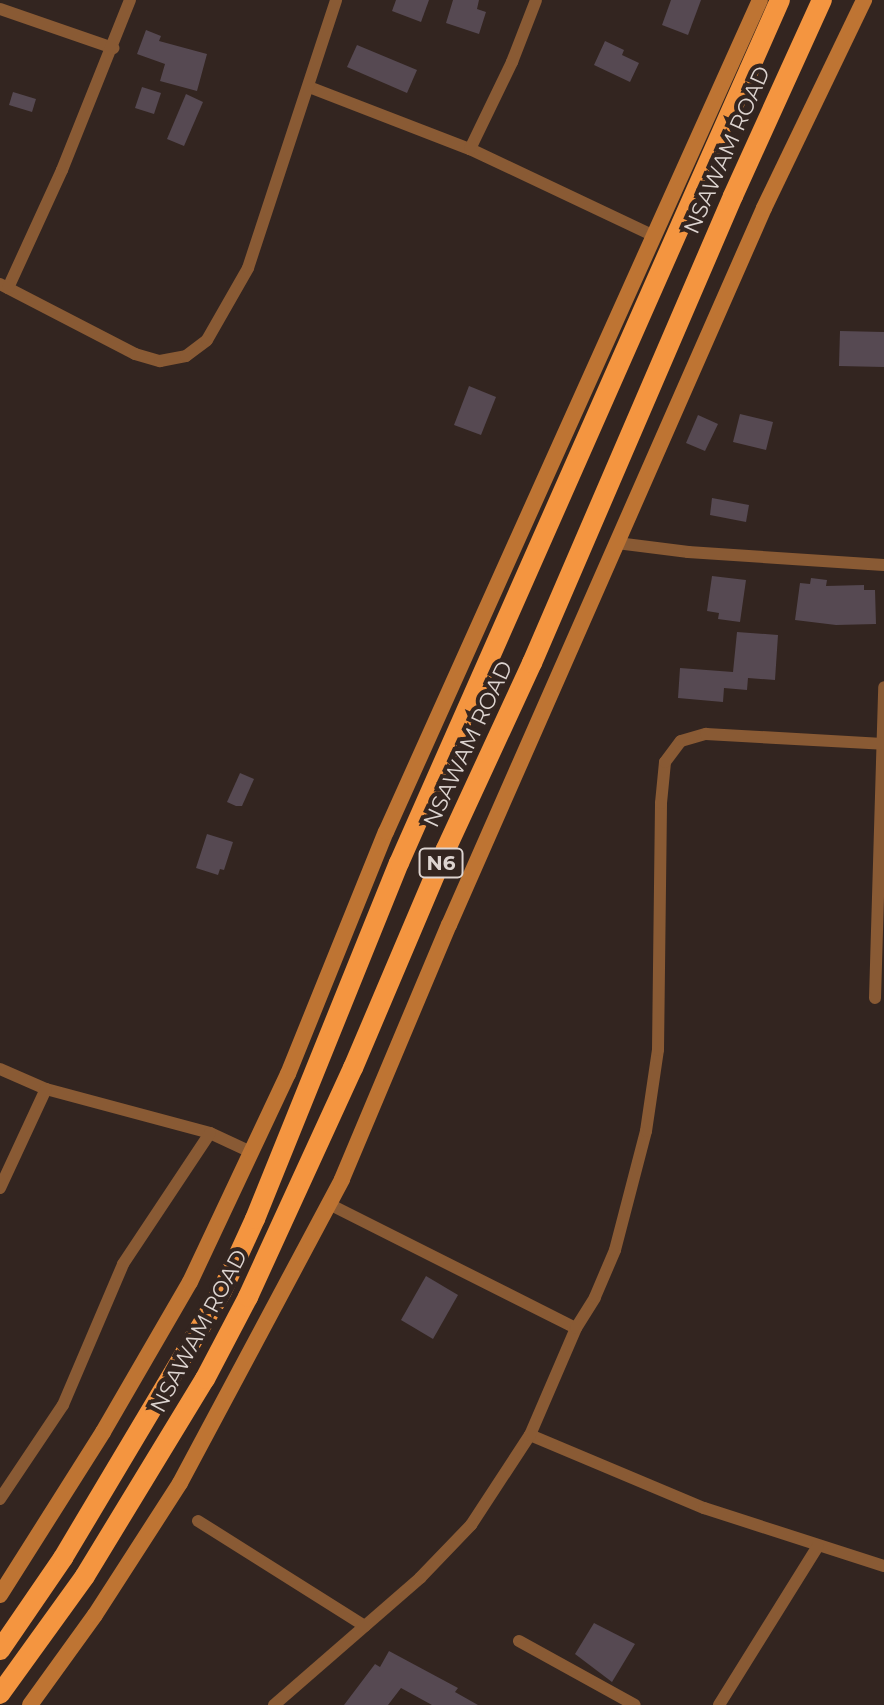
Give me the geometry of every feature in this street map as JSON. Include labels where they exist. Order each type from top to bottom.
[{"type":"highway","name":"NSAWAM ROAD","points":[[0,1650],[63,1558],[222,1291],[298,1120],[399,863],[780,0]]},
{"type":"highway","name":"NSAWAM ROAD","points":[[0,1694],[85,1576],[205,1379],[248,1297],[353,1068],[446,849],[532,663],[733,196],[822,0]]},
{"type":"main road","points":[[0,1595],[103,1432],[190,1282],[288,1074],[386,832],[760,0]]},
{"type":"main road","points":[[30,1705],[95,1615],[180,1483],[329,1204],[764,208],[864,0]]},
{"type":"street","points":[[130,0],[113,48],[4,286],[135,354],[160,361],[186,356],[207,340],[228,309],[248,268],[336,0]]},
{"type":"street","points":[[470,149],[512,62],[536,0]]},
{"type":"street","points":[[0,9],[113,48]]},
{"type":"street","points":[[309,87],[470,149],[654,236]]},
{"type":"street","points":[[617,543],[688,552],[884,565]]},
{"type":"street","points":[[875,998],[884,687]]},
{"type":"street","points":[[274,1705],[420,1578],[471,1525],[530,1435],[576,1328],[595,1297],[615,1250],[646,1131],[658,1050],[661,803],[665,762],[681,741],[706,734],[883,744]]},
{"type":"street","points":[[0,1069],[46,1089],[210,1133],[251,1152]]},
{"type":"street","points":[[0,1188],[46,1089]]},
{"type":"street","points":[[0,1499],[63,1405],[123,1264],[210,1133]]},
{"type":"street","points":[[329,1204],[576,1328]]},
{"type":"street","points":[[530,1435],[663,1492],[884,1566]]},
{"type":"street","points":[[198,1521],[365,1626]]},
{"type":"street","points":[[719,1705],[818,1546]]},
{"type":"street","points":[[519,1641],[635,1705]]},
{"type":"building","points":[[396,0],[429,0],[421,22],[392,11]]},
{"type":"building","points":[[453,0],[479,0],[477,9],[486,12],[479,34],[446,23]]},
{"type":"building","points":[[671,0],[701,0],[688,35],[662,25]]},
{"type":"building","points":[[146,30],[161,36],[159,41],[207,54],[197,91],[160,81],[165,64],[137,54]]},
{"type":"building","points":[[605,41],[624,50],[622,55],[639,63],[630,82],[594,65]]},
{"type":"building","points":[[357,45],[417,70],[407,93],[347,67]]},
{"type":"building","points":[[142,87],[161,93],[154,114],[135,108]]},
{"type":"building","points":[[13,92],[36,99],[32,112],[9,105]]},
{"type":"building","points":[[186,94],[203,102],[184,146],[167,139]]},
{"type":"building","points":[[840,331],[884,332],[884,367],[839,366]]},
{"type":"building","points":[[469,386],[496,397],[481,435],[454,425]]},
{"type":"building","points":[[740,414],[773,422],[766,450],[733,442]]},
{"type":"building","points":[[698,415],[718,424],[705,451],[686,443]]},
{"type":"building","points":[[712,498],[749,505],[746,522],[710,515]]},
{"type":"building","points":[[712,576],[746,580],[740,622],[718,619],[719,613],[707,611]]},
{"type":"building","points":[[811,578],[827,580],[826,586],[864,585],[864,590],[875,590],[876,624],[836,625],[795,620],[800,583],[810,584]]},
{"type":"building","points":[[737,632],[778,635],[775,680],[748,678],[747,690],[724,688],[723,702],[678,698],[680,668],[733,672]]},
{"type":"building","points":[[240,773],[254,779],[242,806],[236,806],[227,802]]},
{"type":"building","points":[[207,834],[233,842],[224,870],[220,869],[218,875],[196,868]]},
{"type":"building","points":[[426,1276],[458,1295],[433,1339],[401,1320]]},
{"type":"building","points":[[594,1623],[635,1644],[612,1682],[575,1654]]},
{"type":"building","points":[[389,1651],[458,1688],[455,1692],[478,1705],[432,1705],[401,1688],[388,1705],[344,1705],[375,1664],[380,1667]]}]
